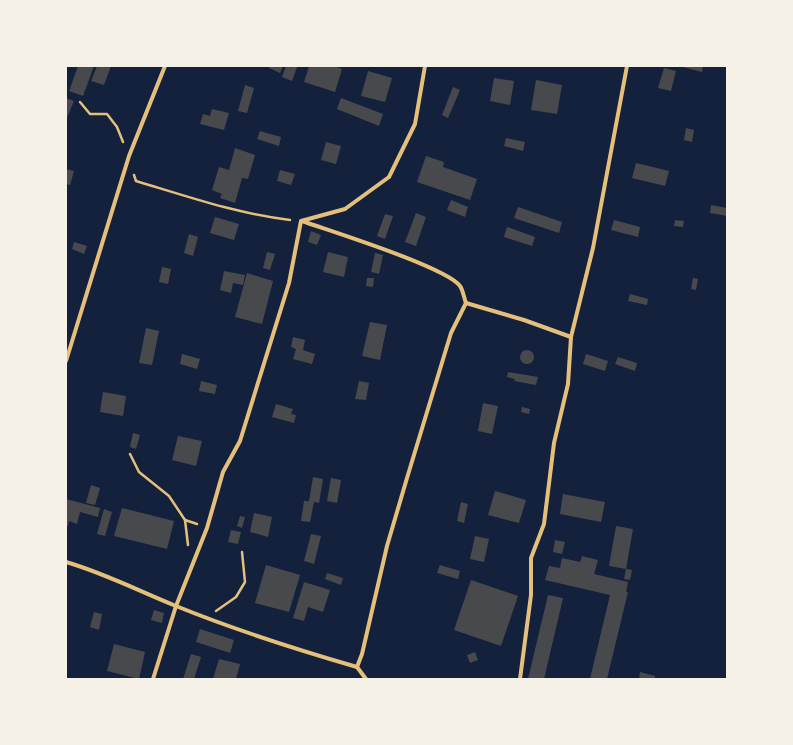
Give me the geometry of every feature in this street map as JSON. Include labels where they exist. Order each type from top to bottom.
[{"type":"street","points":[[66,361],[129,156],[165,66]]},
{"type":"street","points":[[301,221],[345,209],[389,177],[415,124],[425,66]]},
{"type":"street","points":[[520,679],[530,602],[531,558],[544,524],[554,443],[568,384],[571,337],[593,248],[626,66]]},
{"type":"street","points":[[301,221],[406,258],[438,271],[460,286],[466,304],[451,333],[407,478],[387,546],[362,654],[357,667]]},
{"type":"street","points":[[153,679],[176,606],[190,567],[207,528],[223,472],[240,441],[289,283],[301,221]]},
{"type":"street","points":[[466,304],[524,320],[571,337]]},
{"type":"street","points":[[66,562],[86,568],[176,606],[261,639],[357,667],[366,679]]},
{"type":"path","points":[[80,102],[90,114],[107,114],[117,127],[129,156],[136,181],[205,202],[273,218],[301,221]]},
{"type":"path","points":[[130,454],[139,472],[169,496],[185,520],[190,567]]},
{"type":"path","points":[[206,618],[236,596],[245,582],[242,552]]},
{"type":"building","points":[[78,66],[94,66],[83,96],[69,91]]},
{"type":"building","points":[[97,66],[111,66],[104,85],[91,81]]},
{"type":"building","points":[[270,66],[283,66],[280,73],[269,68]]},
{"type":"building","points":[[286,66],[297,67],[292,81],[282,77]]},
{"type":"building","points":[[309,66],[334,66],[342,69],[335,92],[304,82]]},
{"type":"building","points":[[679,66],[703,66],[702,72]]},
{"type":"building","points":[[664,68],[676,71],[671,91],[658,88]]},
{"type":"building","points":[[368,71],[392,78],[385,102],[361,96]]},
{"type":"building","points":[[494,78],[514,81],[510,105],[490,101]]},
{"type":"building","points":[[536,80],[562,85],[557,114],[531,110]]},
{"type":"building","points":[[245,85],[254,88],[247,113],[238,111]]},
{"type":"building","points":[[453,87],[460,90],[448,118],[442,115]]},
{"type":"building","points":[[66,98],[74,101],[66,120]]},
{"type":"building","points":[[341,98],[383,114],[379,126],[337,109]]},
{"type":"building","points":[[212,109],[229,113],[224,130],[200,124],[203,114],[210,116]]},
{"type":"building","points":[[686,128],[694,130],[692,142],[684,140]]},
{"type":"building","points":[[260,131],[281,137],[279,146],[257,139]]},
{"type":"building","points":[[506,138],[525,142],[523,151],[504,146]]},
{"type":"building","points":[[326,142],[341,146],[336,164],[321,160]]},
{"type":"building","points":[[235,148],[255,155],[248,179],[242,178],[235,203],[220,198],[222,194],[212,190],[219,167],[229,170]]},
{"type":"building","points":[[426,156],[444,162],[443,167],[477,179],[470,200],[417,182]]},
{"type":"building","points":[[636,163],[669,171],[665,186],[632,178]]},
{"type":"building","points":[[66,169],[74,171],[70,185],[66,184]]},
{"type":"building","points":[[280,170],[295,174],[291,185],[277,181]]},
{"type":"building","points":[[451,200],[468,207],[465,217],[447,210]]},
{"type":"building","points":[[711,205],[727,208],[727,216],[710,213]]},
{"type":"building","points":[[518,207],[562,222],[559,233],[514,218]]},
{"type":"building","points":[[416,213],[426,217],[416,246],[405,242]]},
{"type":"building","points":[[385,214],[393,216],[385,239],[377,236]]},
{"type":"building","points":[[215,217],[239,224],[234,240],[210,233]]},
{"type":"building","points":[[614,220],[640,227],[638,237],[611,230]]},
{"type":"building","points":[[675,220],[684,221],[683,227],[674,226]]},
{"type":"building","points":[[507,227],[535,237],[532,246],[504,237]]},
{"type":"building","points":[[311,231],[321,235],[317,245],[308,242]]},
{"type":"building","points":[[189,234],[198,237],[193,256],[184,253]]},
{"type":"building","points":[[74,242],[87,246],[84,254],[72,249]]},
{"type":"building","points":[[267,252],[275,254],[270,270],[263,268]]},
{"type":"building","points":[[328,252],[348,257],[344,277],[323,272]]},
{"type":"building","points":[[375,253],[383,255],[379,274],[371,272]]},
{"type":"building","points":[[162,267],[171,269],[168,284],[159,282]]},
{"type":"building","points":[[224,271],[245,275],[243,285],[233,283],[231,293],[220,290]]},
{"type":"building","points":[[247,273],[273,281],[262,324],[235,317]]},
{"type":"building","points":[[367,278],[374,278],[373,287],[366,286]]},
{"type":"building","points":[[693,278],[698,279],[696,290],[691,289]]},
{"type":"building","points":[[630,294],[648,299],[647,305],[628,301]]},
{"type":"building","points":[[370,322],[387,325],[380,360],[362,356]]},
{"type":"building","points":[[146,328],[159,331],[152,365],[139,363]]},
{"type":"building","points":[[293,337],[305,340],[303,350],[315,354],[312,364],[293,359],[296,349],[291,347]]},
{"type":"building","points":[[524,350],[530,350],[534,354],[534,360],[530,364],[524,364],[520,360],[520,354]]},
{"type":"building","points":[[182,354],[200,359],[197,369],[180,364]]},
{"type":"building","points":[[586,354],[608,361],[605,371],[583,364]]},
{"type":"building","points":[[618,357],[637,363],[635,371],[615,364]]},
{"type":"building","points":[[508,372],[538,377],[536,385],[514,381],[515,379],[507,377]]},
{"type":"building","points":[[201,381],[217,385],[215,394],[199,391]]},
{"type":"building","points":[[359,381],[369,383],[366,400],[355,399]]},
{"type":"building","points":[[103,392],[126,396],[123,416],[100,412]]},
{"type":"building","points":[[483,403],[498,406],[492,434],[478,431]]},
{"type":"building","points":[[276,404],[293,409],[291,414],[296,415],[294,423],[272,417]]},
{"type":"building","points":[[522,407],[530,409],[529,414],[521,412]]},
{"type":"building","points":[[133,433],[140,435],[136,449],[130,447]]},
{"type":"building","points":[[178,436],[202,441],[196,466],[172,460]]},
{"type":"building","points":[[313,477],[323,479],[319,503],[314,502],[310,522],[301,521],[304,501],[309,501]]},
{"type":"building","points":[[331,478],[341,480],[337,503],[327,501]]},
{"type":"building","points":[[91,485],[100,488],[95,505],[86,503]]},
{"type":"building","points":[[495,491],[526,500],[519,523],[488,515]]},
{"type":"building","points":[[563,494],[605,502],[601,522],[560,514]]},
{"type":"building","points":[[66,499],[100,508],[98,517],[80,512],[77,524],[69,521],[68,526],[66,526]]},
{"type":"building","points":[[461,502],[468,504],[464,523],[457,521]]},
{"type":"building","points":[[122,508],[174,521],[167,549],[114,536]]},
{"type":"building","points":[[104,509],[112,512],[105,536],[97,534]]},
{"type":"building","points":[[254,513],[272,517],[268,537],[250,532]]},
{"type":"building","points":[[240,516],[245,517],[242,528],[237,526]]},
{"type":"building","points":[[616,526],[633,529],[626,569],[609,566]]},
{"type":"building","points":[[231,530],[241,532],[238,544],[228,542]]},
{"type":"building","points":[[311,534],[321,536],[314,564],[304,561]]},
{"type":"building","points":[[475,536],[489,539],[484,562],[470,559]]},
{"type":"building","points":[[555,540],[565,542],[562,554],[553,552]]},
{"type":"building","points":[[582,556],[598,560],[594,574],[628,582],[626,592],[628,592],[607,679],[590,679],[610,595],[545,580],[549,566],[560,568],[562,558],[580,562]]},
{"type":"building","points":[[266,565],[300,575],[289,612],[255,603]]},
{"type":"building","points":[[440,565],[460,571],[458,579],[437,573]]},
{"type":"building","points":[[626,569],[632,570],[630,580],[624,579]]},
{"type":"building","points":[[327,573],[343,578],[341,585],[325,579]]},
{"type":"building","points":[[471,580],[518,596],[501,646],[454,630]]},
{"type":"building","points":[[304,582],[330,590],[323,612],[308,607],[304,621],[293,618]]},
{"type":"building","points":[[548,595],[563,598],[544,679],[528,679]]},
{"type":"building","points":[[154,610],[164,613],[162,623],[151,620]]},
{"type":"building","points":[[94,612],[102,614],[99,630],[90,627]]},
{"type":"building","points":[[200,629],[234,640],[230,653],[196,642]]},
{"type":"building","points":[[114,644],[145,652],[139,679],[107,671]]},
{"type":"building","points":[[475,652],[478,660],[470,663],[467,655]]},
{"type":"building","points":[[191,654],[201,657],[194,679],[183,679]]},
{"type":"building","points":[[219,659],[240,664],[236,679],[213,679]]},
{"type":"building","points":[[640,672],[655,676],[655,679],[639,679]]}]
